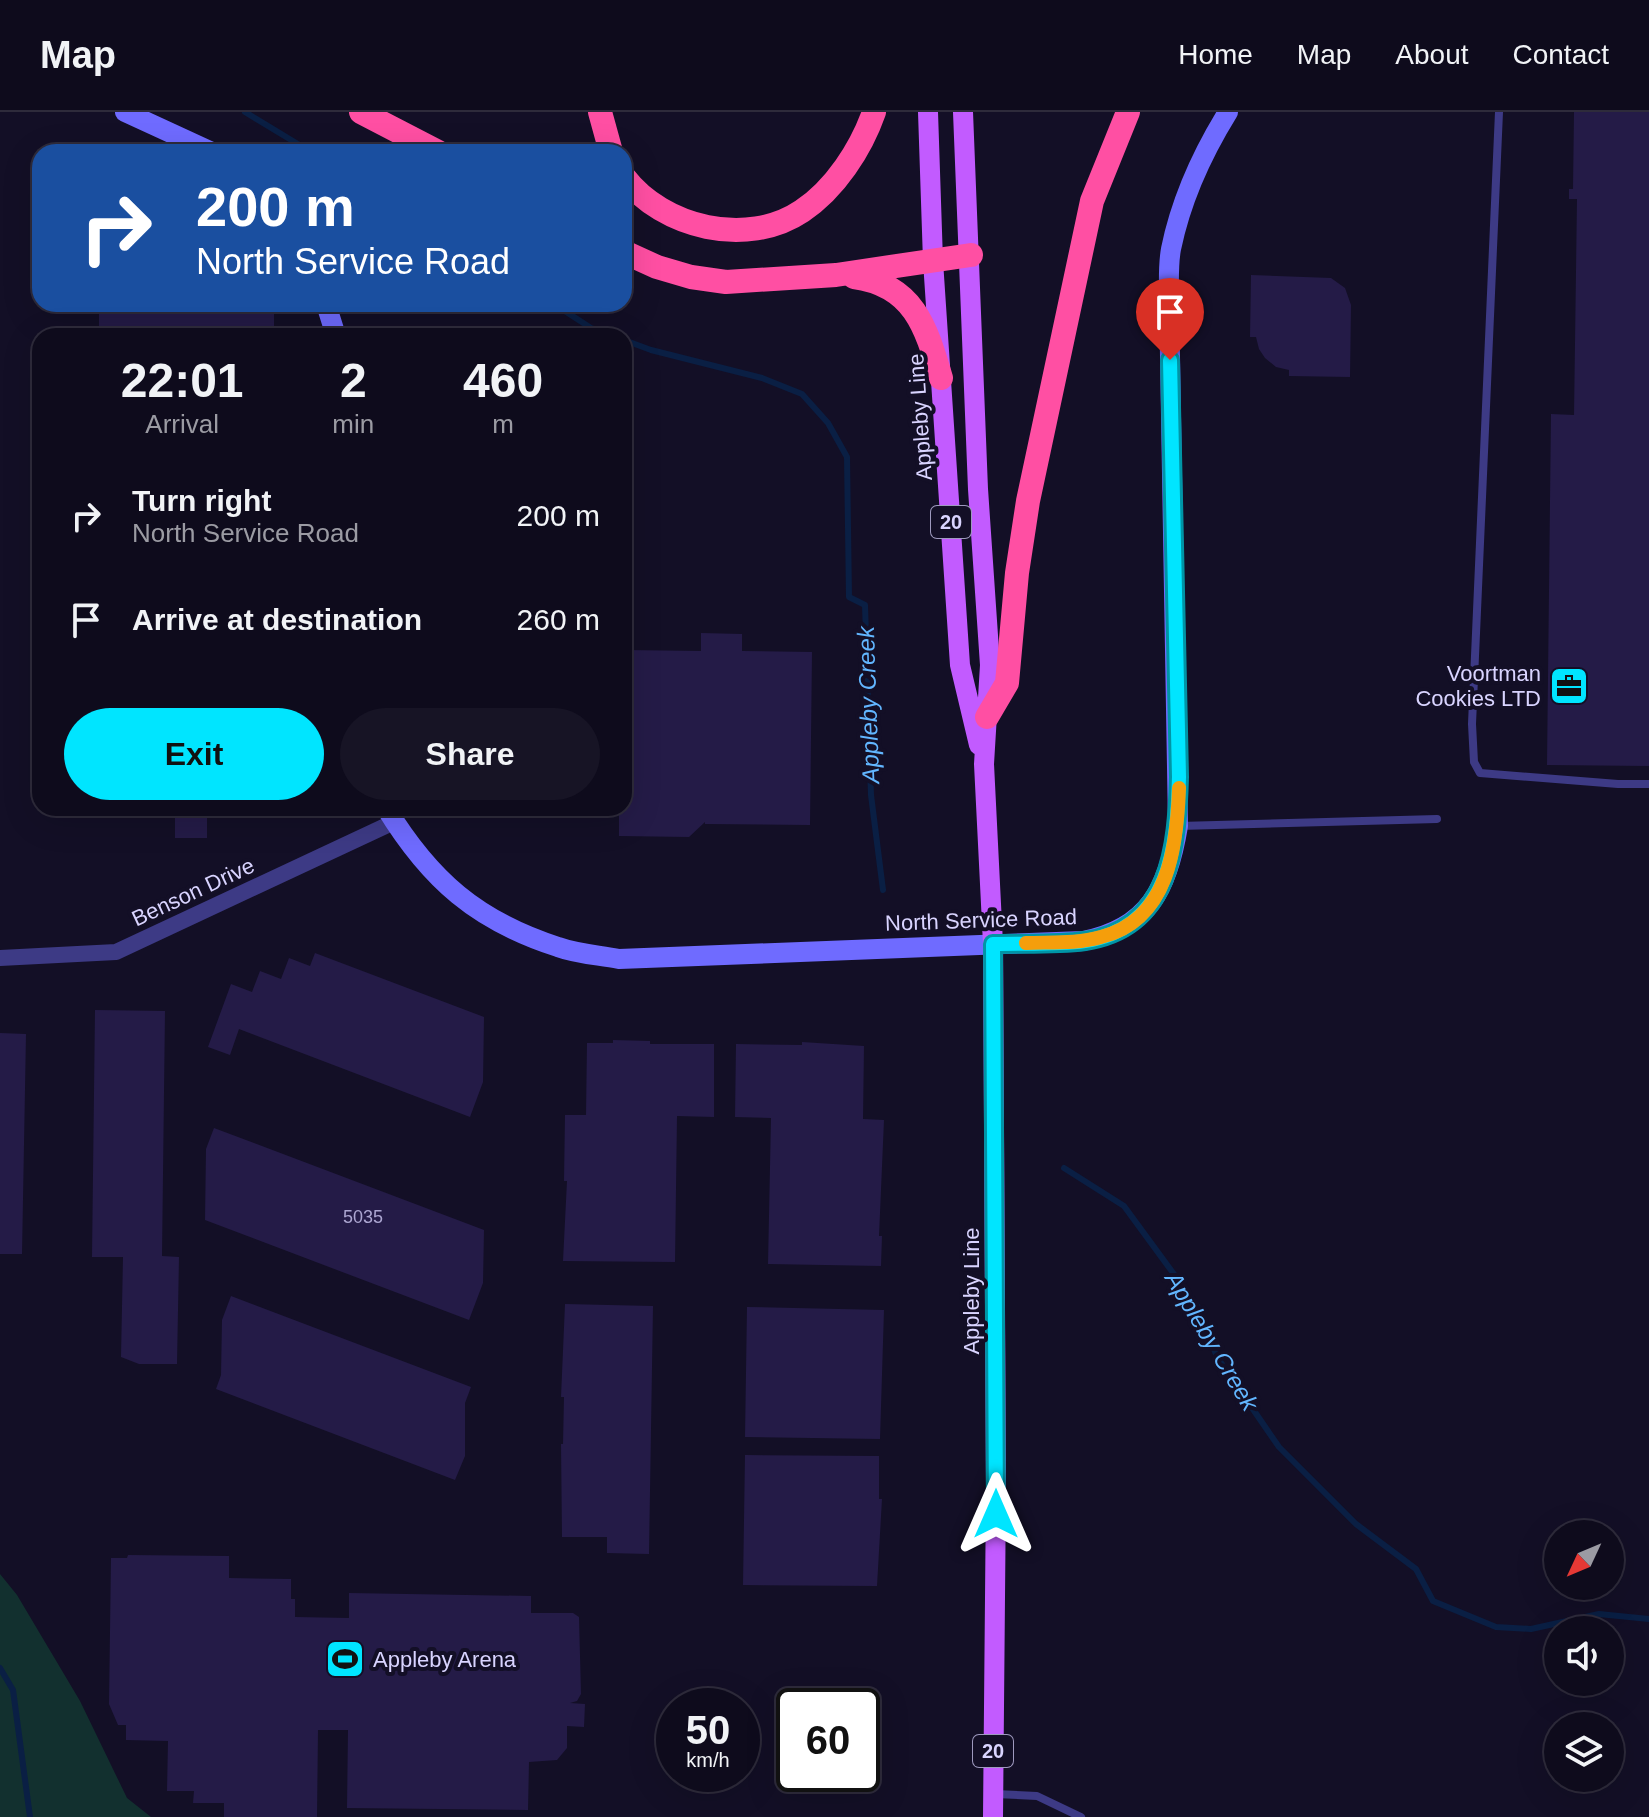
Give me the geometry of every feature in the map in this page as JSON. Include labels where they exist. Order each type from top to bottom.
[{"type":"highway","points":[[361,112],[423,144]]},
{"type":"highway","points":[[600,112],[609,144]]},
{"type":"highway","points":[[632,186],[662,212],[684,221],[710,228],[740,229],[769,225],[800,213],[819,198],[852,158],[874,112]]},
{"type":"highway","points":[[987,717],[1007,683],[1017,573],[1028,501],[1092,201],[1128,112]]},
{"type":"highway","points":[[632,256],[691,277],[726,282],[836,275],[971,255]]},
{"type":"highway","points":[[836,275],[871,279],[909,302],[929,338],[941,378]]},
{"type":"main road","name":"Appleby Line","points":[[928,112],[933,261],[960,665],[984,764]]},
{"type":"main road","name":"Appleby Line","points":[[963,112],[978,489],[990,665],[984,764],[993,944],[996,1488],[993,1817]]},
{"type":"street","points":[[125,112],[195,144]]},
{"type":"street","name":"North Service Road","points":[[391,816],[422,862],[454,893],[488,916],[561,948],[619,959],[1083,941],[1105,937],[1127,926],[1143,911],[1168,874],[1178,826],[1169,298],[1171,251],[1185,198],[1208,145],[1228,112]]},
{"type":"street","name":"Benson Drive","points":[[0,958],[116,952],[388,816]]},
{"type":"lane","points":[[1499,112],[1473,708],[1474,762],[1480,773],[1649,784]]},
{"type":"lane","points":[[1178,826],[1437,819]]},
{"type":"lane","points":[[993,1794],[1037,1796],[1081,1817]]},
{"type":"green space","points":[[0,1574],[17,1595],[80,1701],[127,1798],[151,1817],[0,1817]]},
{"type":"building","points":[[1574,112],[1649,112],[1649,766],[1547,765],[1551,414],[1574,415],[1577,199],[1569,199],[1569,189],[1573,189]]},
{"type":"building","points":[[1251,275],[1331,278],[1345,288],[1351,305],[1350,377],[1289,376],[1289,370],[1276,367],[1265,358],[1256,337],[1250,337]]},
{"type":"building","points":[[99,312],[274,312],[274,328],[99,328]]},
{"type":"building","points":[[701,633],[742,634],[742,651],[812,652],[810,825],[705,822],[689,837],[619,836],[619,816],[632,816],[632,650],[701,651]]},
{"type":"building","points":[[175,816],[207,816],[207,838],[175,838]]},
{"type":"building","points":[[315,953],[484,1017],[483,1082],[470,1117],[239,1029],[230,1055],[208,1047],[231,984],[252,992],[260,971],[281,979],[289,958],[310,966]]},
{"type":"building","points":[[95,1010],[165,1011],[162,1256],[179,1257],[177,1364],[139,1364],[121,1357],[123,1257],[92,1257]]},
{"type":"building","points":[[0,1033],[26,1034],[22,1254],[0,1254]]},
{"type":"building","points":[[613,1040],[650,1041],[650,1044],[714,1044],[714,1117],[677,1116],[675,1262],[563,1261],[567,1181],[564,1181],[565,1115],[586,1115],[587,1043],[613,1043]]},
{"type":"building","points":[[802,1042],[864,1046],[863,1119],[884,1120],[879,1236],[882,1236],[881,1266],[768,1264],[771,1118],[735,1117],[736,1044],[802,1045]]},
{"type":"building","points":[[214,1128],[484,1230],[483,1283],[469,1320],[205,1220],[206,1149]]},
{"type":"building","points":[[231,1296],[471,1387],[465,1403],[465,1456],[455,1480],[216,1389],[221,1375],[222,1320]]},
{"type":"building","points":[[565,1304],[653,1306],[649,1554],[607,1553],[607,1537],[562,1537],[564,1397],[561,1397]]},
{"type":"building","points":[[747,1307],[884,1310],[880,1439],[745,1437]]},
{"type":"building","points":[[745,1455],[879,1456],[879,1499],[882,1499],[877,1586],[743,1585]]},
{"type":"building","name":"Appleby Arena","points":[[128,1555],[229,1556],[229,1578],[291,1579],[295,1617],[349,1618],[349,1593],[531,1596],[531,1613],[573,1613],[579,1617],[581,1694],[577,1701],[570,1703],[585,1704],[584,1727],[567,1726],[567,1748],[557,1760],[529,1762],[528,1810],[347,1808],[348,1730],[318,1730],[317,1817],[224,1817],[224,1803],[193,1803],[194,1791],[167,1791],[168,1741],[126,1740],[126,1725],[118,1725],[109,1704],[111,1558],[127,1558]]},
{"type":"waterway","name":"Appleby Creek","points":[[245,112],[298,144]]},
{"type":"waterway","name":"Appleby Creek","points":[[566,312],[591,328]]},
{"type":"waterway","name":"Appleby Creek","points":[[632,343],[762,378],[802,394],[828,423],[847,457],[849,597],[865,605],[871,795],[883,890]]},
{"type":"waterway","name":"Appleby Creek","points":[[1064,1168],[1124,1206],[1198,1307],[1217,1357],[1279,1447],[1356,1524],[1416,1569],[1433,1601],[1496,1627],[1531,1629],[1599,1614],[1649,1619]]},
{"type":"waterway","name":"Appleby Creek","points":[[0,1668],[13,1690],[30,1817]]},
{"type":"slow traffic","points":[[1026,943],[1105,937],[1127,926],[1143,911],[1168,874],[1178,826],[1179,788]]},
{"type":"place","name":"Voortman Cookies LTD","points":[[1569,686]]},
{"type":"place","name":"Appleby Arena","points":[[345,1659]]},
{"type":"route","points":[[996,1514],[993,944],[1083,941],[1105,937],[1127,926],[1143,911],[1168,874],[1178,826],[1179,777],[1170,360]]}]
